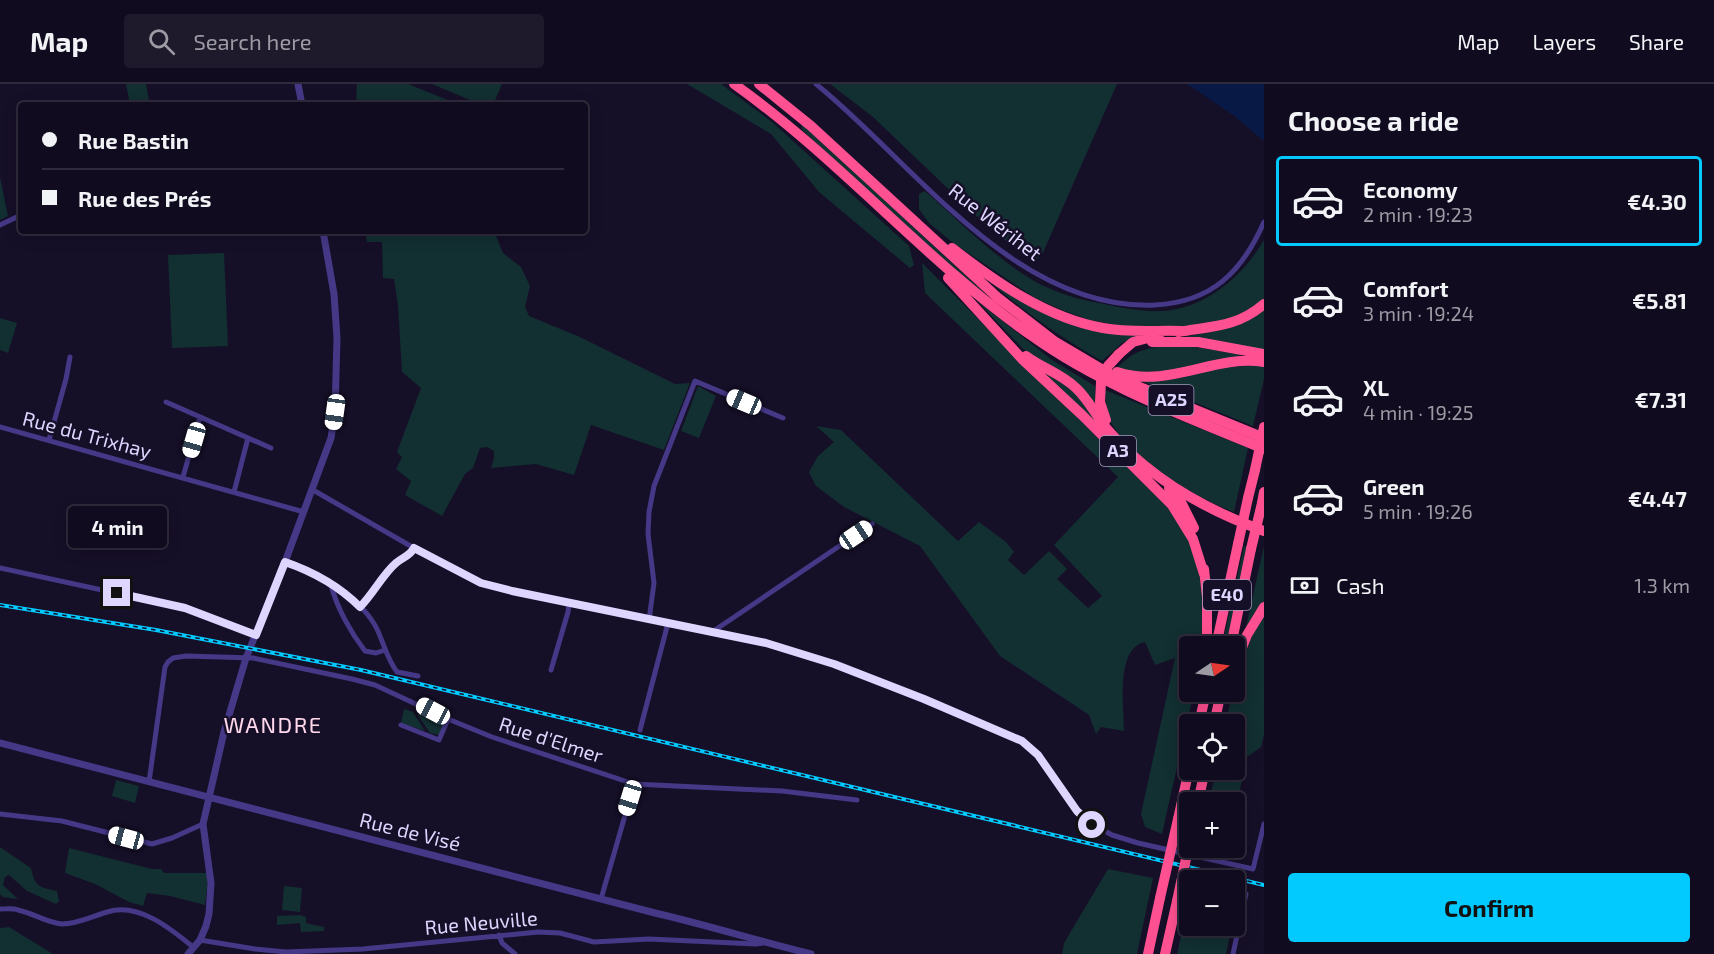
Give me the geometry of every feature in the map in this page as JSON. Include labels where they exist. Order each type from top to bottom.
[{"type":"highway","name":"A25","points":[[734,84],[814,147],[908,235],[971,289],[1030,335],[1111,384],[1264,449]]},
{"type":"highway","name":"A25","points":[[759,84],[811,126],[1011,310],[1080,358],[1135,386],[1264,438]]},
{"type":"highway","points":[[921,228],[1021,296],[1058,315],[1104,328],[1182,331]]},
{"type":"highway","name":"A3","points":[[922,247],[1022,359],[1172,505],[1192,539],[1204,574]]},
{"type":"highway","points":[[1122,352],[1133,342],[1228,324],[1246,317],[1264,304]]},
{"type":"highway","points":[[1122,352],[1147,343],[1182,341],[1226,346],[1264,354]]},
{"type":"highway","name":"A3","points":[[1009,343],[1076,388],[1107,429],[1157,474],[1211,509],[1264,531]]},
{"type":"highway","name":"A3","points":[[1122,352],[1105,370],[1100,394],[1104,417],[1123,445]]},
{"type":"highway","points":[[1080,358],[1120,373],[1146,377],[1244,361],[1264,362]]},
{"type":"highway","name":"E40","points":[[1218,636],[1264,427]]},
{"type":"highway","name":"A3","points":[[1157,474],[1178,498],[1189,516],[1202,555],[1208,597],[1207,636]]},
{"type":"highway","name":"E40","points":[[1233,636],[1263,497]]},
{"type":"highway","name":"A3","points":[[1211,509],[1264,525]]},
{"type":"highway","points":[[1245,640],[1264,608]]},
{"type":"highway","points":[[1148,954],[1187,780]]},
{"type":"highway","points":[[1165,954],[1186,858]]},
{"type":"street","points":[[298,84],[301,102]]},
{"type":"street","name":"Rue Wérihet","points":[[816,84],[915,177],[997,249],[1037,275],[1073,290],[1116,301],[1148,305],[1193,298],[1218,285],[1239,266],[1254,245],[1264,222]]},
{"type":"street","points":[[0,225],[18,216]]},
{"type":"street","points":[[0,909],[17,909],[64,924],[110,911],[126,909],[163,923],[190,951],[200,940],[206,926],[212,890],[203,824],[224,732],[246,658],[313,490],[331,438],[335,412],[337,338],[323,234]]},
{"type":"street","points":[[49,440],[70,357]]},
{"type":"street","points":[[649,620],[654,583],[648,534],[654,486],[695,381],[783,418]]},
{"type":"street","points":[[166,402],[271,448]]},
{"type":"street","points":[[183,477],[200,417]]},
{"type":"street","name":"Rue du Trixhay","points":[[0,427],[304,512]]},
{"type":"street","points":[[234,492],[248,438]]},
{"type":"street","points":[[313,490],[414,548],[481,583],[766,643],[834,664],[1022,741],[1038,755],[1077,811],[1092,825],[1112,835],[1253,869],[1264,824]]},
{"type":"street","points":[[712,632],[872,524]]},
{"type":"street","points":[[360,607],[394,565],[407,557],[414,548]]},
{"type":"street","points":[[285,562],[319,575],[331,585],[345,592],[377,628],[390,663],[397,672],[418,676]]},
{"type":"street","points":[[0,568],[185,608],[256,635]]},
{"type":"street","points":[[331,585],[333,594],[365,651],[376,653],[385,650]]},
{"type":"street","points":[[551,670],[569,603]]},
{"type":"street","points":[[639,730],[668,623]]},
{"type":"street","name":"Rue d'Elmer","points":[[149,782],[165,667],[174,658],[186,656],[246,658],[302,667],[375,685],[492,737],[634,784],[782,791],[857,800]]},
{"type":"street","points":[[401,725],[439,740],[448,719]]},
{"type":"street","name":"Rue de Visé","points":[[0,743],[811,954]]},
{"type":"street","points":[[601,899],[634,784]]},
{"type":"street","points":[[0,814],[62,821],[152,844],[203,824]]},
{"type":"street","points":[[1257,851],[1264,853]]},
{"type":"street","points":[[1233,954],[1246,894]]},
{"type":"street","name":"Rue Neuville","points":[[200,940],[273,952],[343,952],[538,932],[560,933],[594,942],[649,939],[764,943]]},
{"type":"street","points":[[499,935],[502,943],[515,954]]},
{"type":"green space","points":[[126,84],[146,84],[149,102],[129,102]]},
{"type":"green space","points":[[357,84],[408,84],[453,102],[356,102]]},
{"type":"green space","points":[[432,84],[502,84],[494,102],[475,102]]},
{"type":"green space","points":[[687,84],[721,84],[772,122],[909,246],[914,265],[910,268],[819,192],[771,134]]},
{"type":"green space","points":[[830,84],[1117,84],[1042,255],[1033,262],[986,225],[873,117]]},
{"type":"green space","points":[[801,123],[990,298],[946,263],[802,130]]},
{"type":"green space","points":[[0,177],[8,216],[0,220]]},
{"type":"green space","points":[[925,191],[991,250],[1034,281],[1077,298],[1133,309],[1163,311],[1179,309],[1208,297],[1222,288],[1245,266],[1264,240],[1264,299],[1249,310],[1222,322],[1168,328],[1122,326],[1090,320],[1035,298],[952,242],[929,223],[919,209],[919,194]]},
{"type":"green space","points":[[366,234],[495,234],[503,253],[521,267],[530,286],[525,307],[529,316],[580,337],[675,384],[690,383],[664,450],[591,425],[574,475],[536,464],[491,468],[494,451],[487,447],[480,448],[473,468],[465,474],[442,516],[405,495],[411,481],[396,469],[402,457],[397,452],[421,388],[402,372],[394,279],[383,278],[382,242],[367,242]]},
{"type":"green space","points":[[224,253],[228,346],[172,348],[168,255]]},
{"type":"green space","points":[[922,263],[1169,509],[1190,542],[1202,582],[1204,636],[1179,636],[1179,702],[1192,702],[1189,714],[1179,714],[1179,759],[1162,834],[1145,827],[1141,814],[1175,658],[1155,665],[1145,642],[1135,647],[1125,666],[1123,680],[1124,731],[1101,727],[1096,734],[1089,715],[1000,656],[920,546],[844,507],[816,486],[809,472],[818,456],[834,442],[816,426],[841,430],[958,541],[979,522],[1006,542],[1014,552],[1008,560],[1024,575],[1049,551],[1067,569],[1057,579],[1088,608],[1102,596],[1054,545],[1118,477],[925,293]]},
{"type":"green space","points":[[976,270],[1029,304],[1141,336],[1122,343],[1102,361],[1036,319]]},
{"type":"green space","points":[[977,301],[1052,360],[1095,386],[1095,404],[1023,349]]},
{"type":"green space","points":[[1264,310],[1264,352],[1181,338],[1239,325]]},
{"type":"green space","points":[[0,318],[17,323],[8,353],[0,350]]},
{"type":"green space","points":[[1156,347],[1195,347],[1240,354],[1237,359],[1156,374],[1116,369],[1134,354]]},
{"type":"green space","points":[[1264,365],[1264,379],[1253,426],[1139,380],[1227,367]]},
{"type":"green space","points":[[1040,369],[1075,391],[1112,439]]},
{"type":"green space","points":[[698,386],[716,396],[699,438],[681,431]]},
{"type":"green space","points":[[1105,390],[1248,448],[1234,512],[1201,497],[1164,474],[1130,446],[1117,432],[1109,418]]},
{"type":"green space","points":[[1244,546],[1248,548],[1228,636],[1224,636]]},
{"type":"green space","points":[[1264,546],[1264,601],[1246,627]]},
{"type":"green space","points":[[1264,615],[1264,735],[1261,747],[1247,757],[1245,766],[1245,714],[1227,714],[1230,702],[1245,702],[1245,654],[1256,626]]},
{"type":"green space","points":[[404,709],[413,712],[425,731],[401,723]]},
{"type":"green space","points":[[417,714],[444,722],[439,735],[430,733]]},
{"type":"green space","points":[[116,780],[139,786],[135,803],[112,796]]},
{"type":"green space","points":[[1214,780],[1242,780],[1239,792],[1211,792]]},
{"type":"green space","points":[[0,847],[31,868],[36,883],[57,891],[59,901],[56,904],[27,891],[9,875],[5,877],[3,885],[18,899],[3,897],[0,894]]},
{"type":"green space","points":[[69,848],[152,869],[161,869],[164,873],[206,873],[208,880],[205,905],[147,893],[143,906],[129,902],[95,884],[65,873]]},
{"type":"green space","points":[[1108,869],[1153,878],[1137,954],[1062,954],[1064,943]]},
{"type":"green space","points":[[284,886],[302,888],[300,912],[282,910]]},
{"type":"green space","points":[[277,916],[306,917],[306,923],[324,927],[324,931],[301,932],[300,923],[277,925]]},
{"type":"green space","points":[[9,927],[53,954],[0,954],[0,928]]},
{"type":"green space","points":[[1181,936],[1230,936],[1226,954],[1177,954]]},
{"type":"water","points":[[1187,84],[1264,84],[1264,141],[1233,115]]},
{"type":"railway","points":[[0,605],[156,630],[361,670],[1264,885]]},
{"type":"district","name":"WANDRE","points":[[273,725]]},
{"type":"route","points":[[117,593],[185,608],[256,635],[285,562],[319,575],[331,585],[345,592],[360,607],[394,565],[407,557],[414,548],[481,583],[766,643],[834,664],[924,699],[1022,741],[1038,755],[1077,811],[1092,825]]}]
